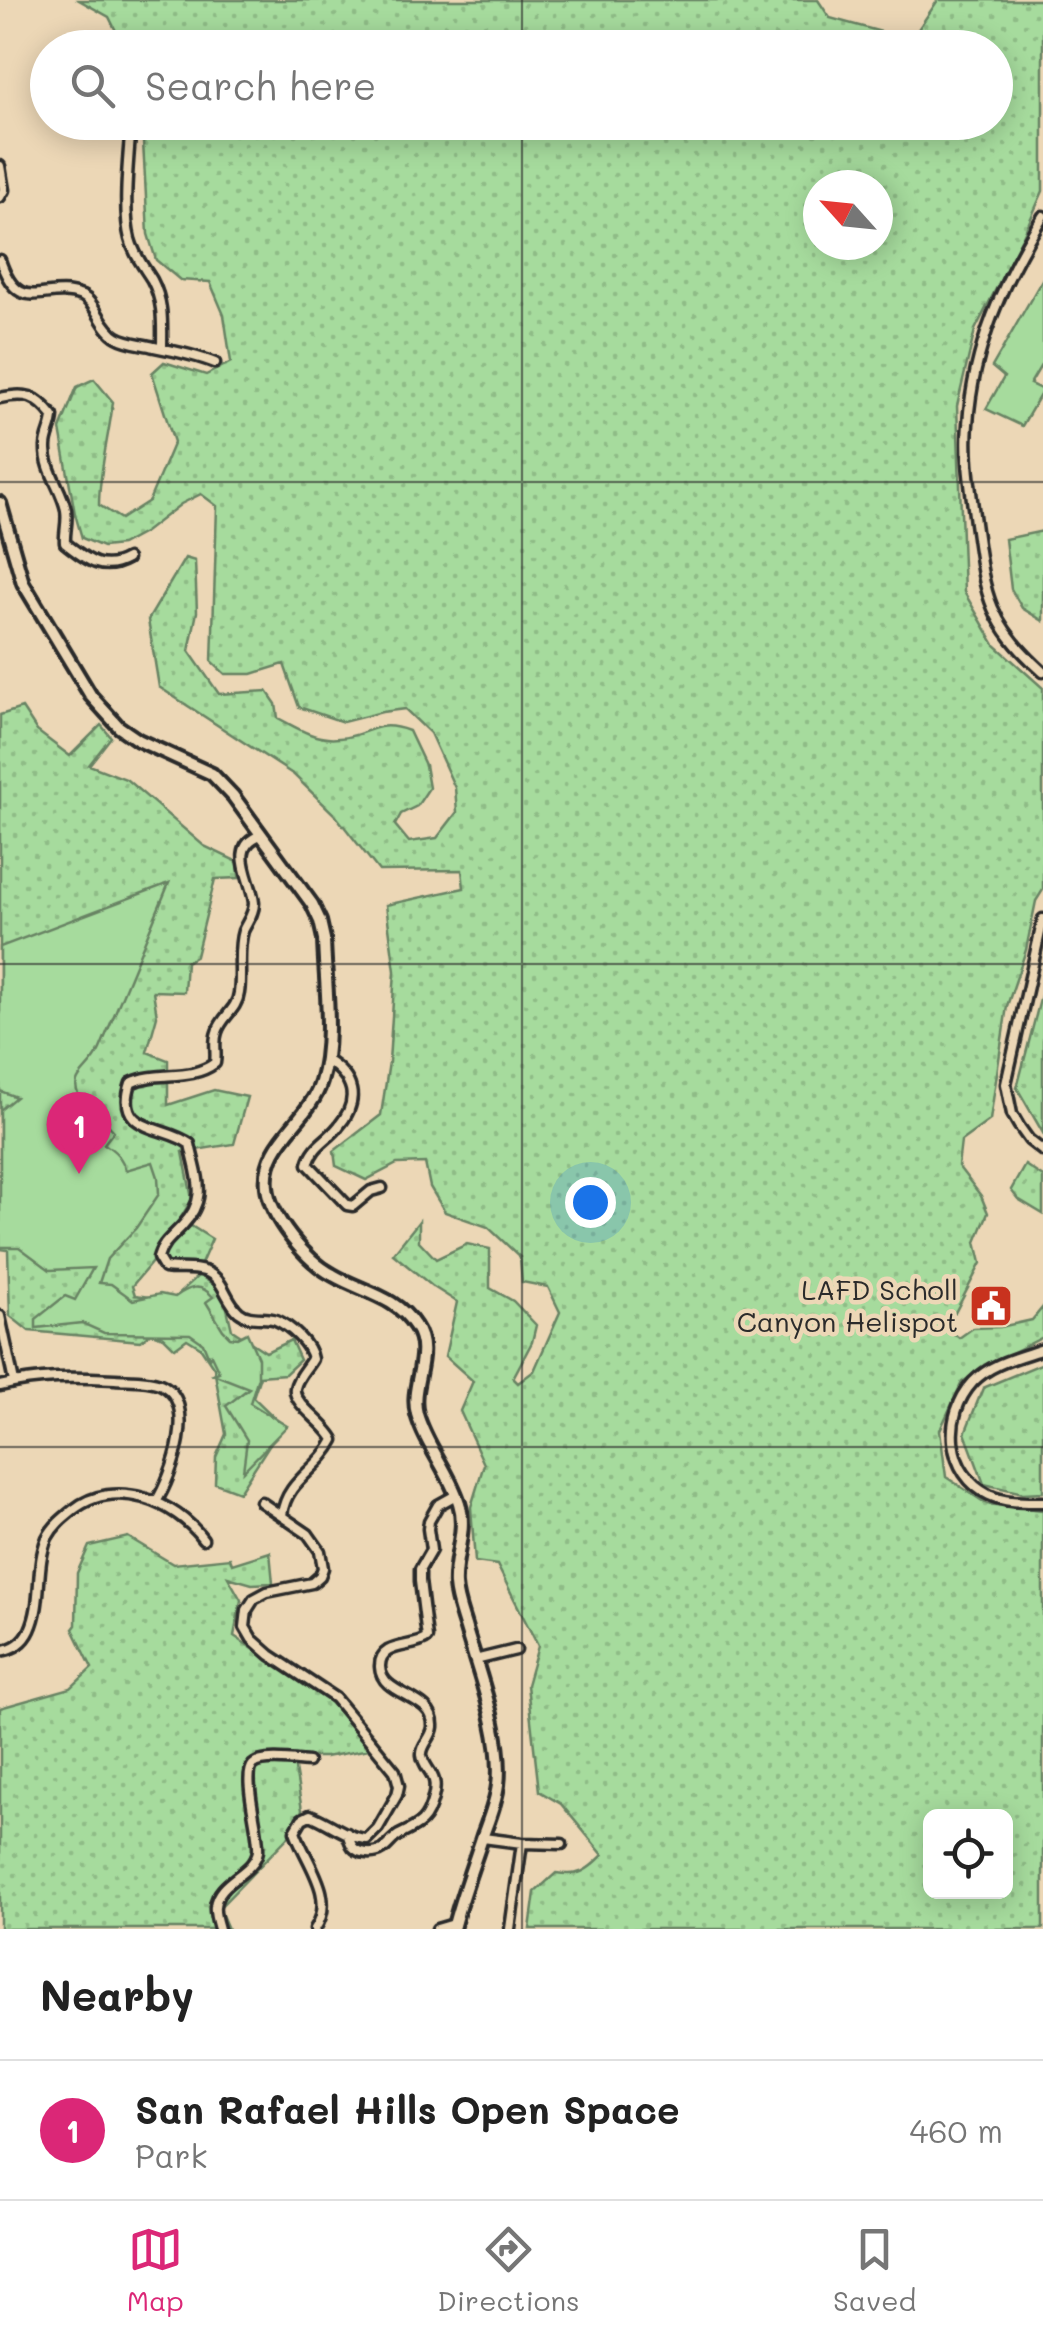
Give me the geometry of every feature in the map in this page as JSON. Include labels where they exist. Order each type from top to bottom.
[{"type":"main road","points":[[0,503],[23,583],[92,696],[119,727],[138,740],[212,774],[233,796],[312,904],[320,922],[324,938],[326,1060],[315,1096],[274,1150],[266,1186],[280,1222],[318,1266],[394,1302],[419,1330],[423,1357],[416,1408],[449,1476],[462,1514],[454,1584],[499,1762],[495,1802],[453,1926]]},
{"type":"street","points":[[130,140],[129,237],[163,306],[162,348]]},
{"type":"street","points":[[0,166],[4,190],[0,198]]},
{"type":"street","points":[[1043,216],[992,313],[972,388],[968,424],[970,484],[990,604],[1022,653],[1043,672]]},
{"type":"street","points":[[0,260],[15,289],[39,296],[78,294],[88,299],[99,319],[116,337],[215,363]]},
{"type":"street","points":[[0,398],[34,398],[53,416],[45,443],[50,472],[66,506],[65,543],[103,567],[128,558]]},
{"type":"street","points":[[261,836],[245,847],[243,856],[254,905],[242,934],[237,1006],[217,1031],[214,1062],[208,1068],[180,1076],[141,1078],[131,1083],[127,1095],[136,1120],[190,1144],[200,1189],[197,1208],[162,1246],[158,1258],[164,1268],[203,1270],[225,1288],[240,1313],[256,1319],[274,1319],[311,1350],[312,1359],[294,1392],[296,1400],[329,1429],[334,1440],[327,1453],[291,1487],[282,1515]]},
{"type":"street","points":[[1043,919],[1006,1084],[1012,1114],[1028,1140],[1043,1152]]},
{"type":"street","points":[[326,1060],[344,1070],[352,1089],[351,1100],[338,1127],[314,1148],[308,1164],[348,1205],[353,1206],[371,1191],[382,1188]]},
{"type":"street","points":[[0,1316],[14,1382]]},
{"type":"street","points":[[1043,1349],[983,1373],[959,1404],[952,1429],[960,1468],[978,1488],[1004,1501],[1043,1502]]},
{"type":"street","points":[[0,1386],[55,1376],[137,1380],[167,1388],[182,1412],[175,1462],[156,1502]]},
{"type":"street","points":[[0,1651],[10,1650],[28,1634],[42,1550],[59,1521],[81,1504],[117,1493],[156,1502],[193,1525],[203,1539]]},
{"type":"street","points":[[347,1833],[353,1847],[363,1853],[382,1850],[394,1838],[420,1826],[435,1794],[433,1775],[422,1759],[433,1725],[430,1715],[424,1706],[387,1684],[380,1664],[393,1647],[428,1638],[420,1569],[431,1550],[429,1521],[438,1506],[456,1495]]},
{"type":"street","points":[[261,1502],[308,1534],[320,1552],[323,1568],[312,1583],[268,1592],[254,1599],[246,1610],[246,1627],[252,1639],[270,1655],[335,1698],[394,1770],[400,1786],[378,1828],[367,1839],[310,1815],[302,1819],[295,1831],[324,1897],[315,1929]]},
{"type":"street","points":[[475,1660],[516,1650]]},
{"type":"street","points":[[219,1929],[214,1908],[217,1898],[257,1856],[251,1768],[261,1760],[308,1762]]},
{"type":"street","points":[[482,1838],[562,1844]]},
{"type":"street","points":[[510,1929],[522,1843]]},
{"type":"street","points":[[438,1929],[453,1926]]},
{"type":"green space","points":[[79,0],[818,0],[830,18],[874,30],[116,30],[109,17]]},
{"type":"green space","points":[[938,0],[1043,0],[1043,191],[975,330],[957,406],[964,592],[995,645],[1043,688],[1043,890],[1036,901],[1026,950],[1007,1006],[990,1120],[961,1141],[958,1166],[981,1196],[988,1213],[976,1242],[981,1263],[947,1328],[959,1338],[973,1328],[1032,1320],[1043,1307],[1043,1337],[962,1382],[940,1430],[946,1477],[987,1504],[1043,1510],[1043,1929],[530,1929],[535,1892],[556,1873],[582,1871],[603,1855],[561,1804],[539,1791],[527,1685],[538,1646],[497,1565],[475,1562],[471,1507],[484,1464],[460,1411],[473,1381],[445,1356],[457,1302],[393,1254],[419,1221],[419,1241],[436,1259],[467,1244],[490,1249],[490,1288],[513,1301],[536,1325],[532,1342],[513,1378],[518,1383],[534,1371],[560,1312],[548,1287],[522,1282],[520,1257],[488,1227],[445,1212],[430,1187],[425,1163],[397,1164],[366,1180],[336,1166],[334,1151],[381,1115],[395,971],[386,905],[464,888],[462,870],[379,871],[336,816],[294,775],[159,687],[148,620],[185,558],[195,561],[197,612],[189,651],[219,694],[267,691],[276,704],[278,718],[322,738],[349,737],[388,726],[409,731],[425,765],[429,788],[417,806],[401,814],[395,825],[409,842],[437,838],[457,812],[455,788],[430,733],[405,709],[343,722],[299,707],[284,664],[252,674],[225,674],[212,662],[217,506],[201,494],[121,545],[103,547],[82,538],[60,429],[77,387],[94,379],[113,402],[99,505],[121,519],[149,501],[174,442],[152,373],[164,362],[206,375],[231,362],[224,315],[210,282],[180,280],[156,260],[148,234],[143,140],[1013,140],[1013,30],[918,30]]},
{"type":"green space","points":[[1043,278],[1043,362],[1030,384],[1043,390],[1022,426],[986,409],[1004,377],[992,367]]},
{"type":"green space","points":[[1043,531],[1043,621],[1022,608],[1011,589],[1005,539]]},
{"type":"green space","points":[[22,708],[37,731],[70,756],[101,725],[111,737],[89,765],[126,779],[204,846],[238,862],[239,878],[215,879],[196,956],[186,962],[184,992],[153,991],[157,1016],[147,1052],[168,1060],[168,1105],[214,1090],[247,1097],[234,1144],[183,1152],[192,1199],[180,1219],[212,1239],[201,1264],[152,1262],[132,1286],[135,1295],[172,1300],[199,1275],[223,1291],[232,1330],[266,1352],[291,1340],[300,1360],[285,1374],[260,1376],[253,1397],[282,1425],[239,1492],[215,1483],[216,1457],[226,1434],[214,1368],[200,1347],[187,1339],[175,1348],[164,1337],[151,1333],[140,1341],[29,1331],[10,1316],[8,1250],[0,1249],[0,715]]},
{"type":"green space","points":[[169,883],[100,1049],[78,1080],[77,1093],[82,1101],[77,1114],[99,1115],[114,1131],[104,1144],[118,1155],[126,1170],[153,1162],[158,1177],[159,1194],[136,1228],[107,1259],[99,1283],[111,1284],[133,1300],[160,1294],[175,1297],[190,1289],[204,1289],[213,1297],[206,1302],[223,1330],[237,1338],[247,1333],[258,1358],[258,1377],[250,1403],[287,1426],[243,1471],[247,1440],[226,1406],[249,1388],[213,1374],[219,1372],[203,1343],[190,1334],[104,1333],[82,1323],[36,1328],[36,1319],[65,1296],[75,1300],[93,1268],[50,1270],[19,1247],[0,1247],[0,1110],[16,1097],[0,1091],[0,947]]},
{"type":"green space","points":[[1043,988],[1043,1133],[1017,1088]]},
{"type":"green space","points":[[1025,1165],[1043,1177],[1043,1214],[1011,1190]]},
{"type":"green space","points":[[1043,1363],[1043,1492],[1023,1493],[984,1484],[965,1433],[983,1388]]},
{"type":"green space","points":[[128,1537],[173,1564],[230,1558],[232,1564],[270,1552],[273,1583],[252,1584],[228,1577],[241,1600],[234,1636],[329,1701],[370,1749],[325,1757],[293,1757],[302,1810],[288,1837],[219,1908],[228,1929],[0,1929],[0,1708],[71,1688],[92,1668],[73,1629],[77,1573],[89,1546]]},
{"type":"place","name":"San Rafael Hills Open Space","points":[[79,1174]]},
{"type":"place","name":"LAFD Scholl Canyon Helispot","points":[[991,1306]]}]
